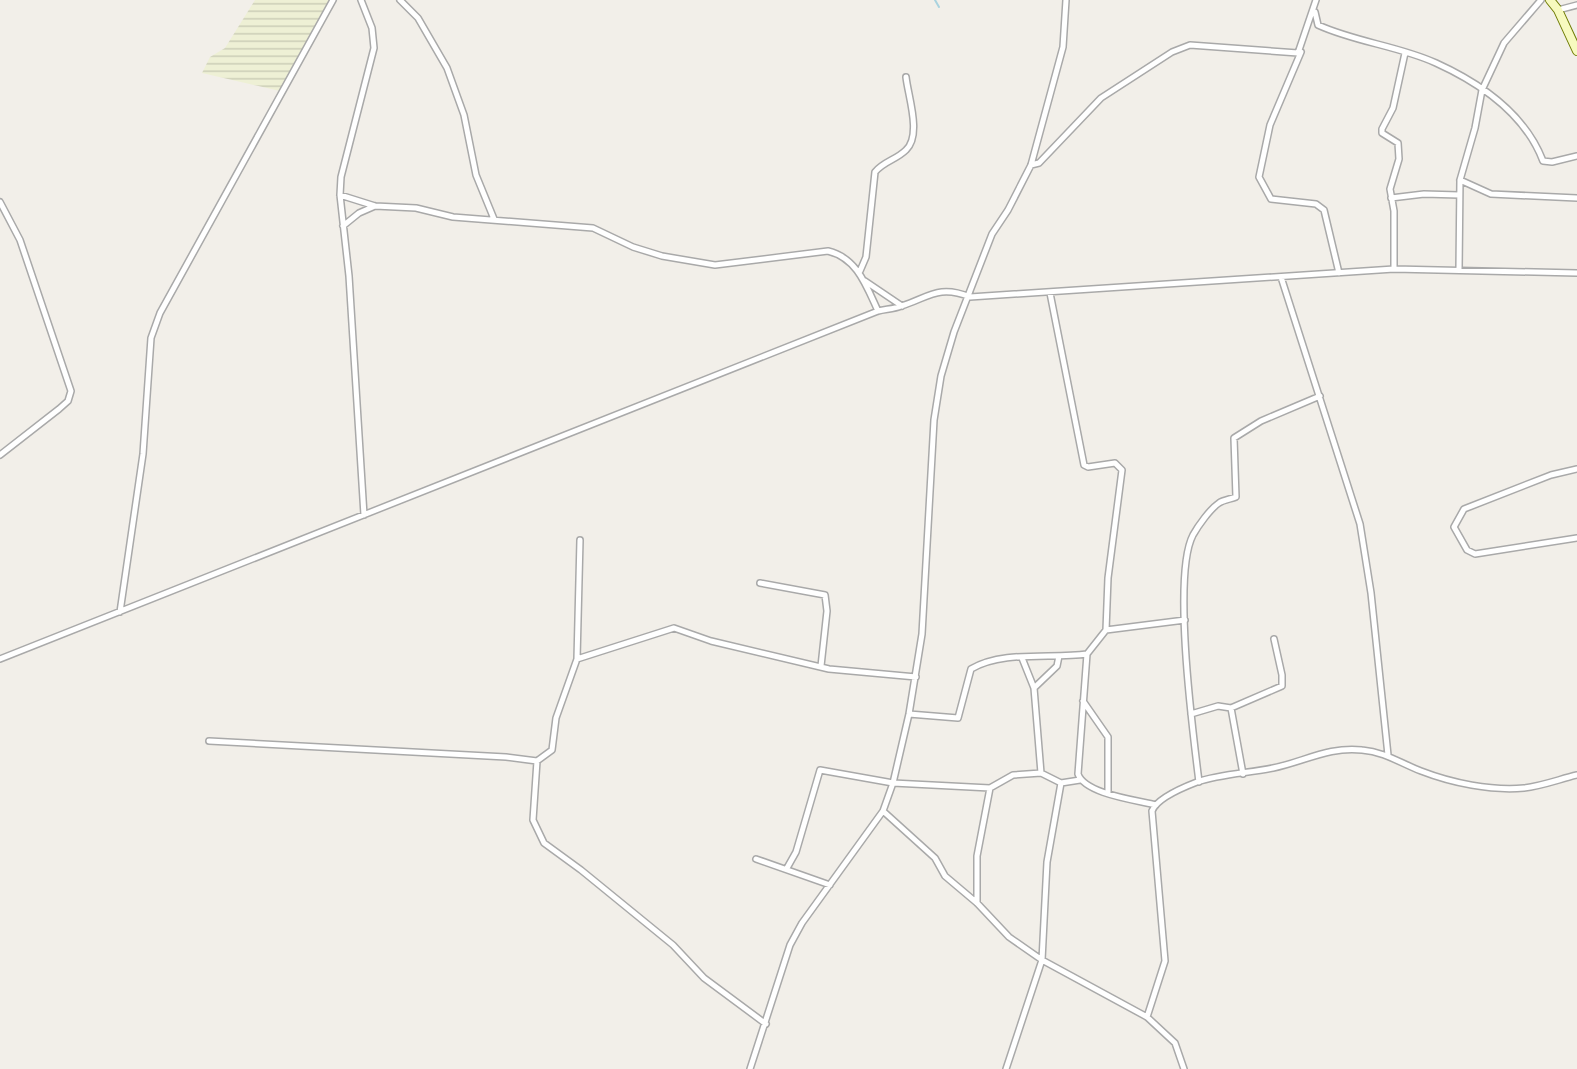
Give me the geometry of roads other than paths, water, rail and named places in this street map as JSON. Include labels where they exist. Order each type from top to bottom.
[{"type":"street","points":[[120,612],[143,454],[151,338],[165,302],[333,0]]},
{"type":"street","points":[[361,0],[372,28],[374,48],[341,177],[340,195],[349,276],[364,515]]},
{"type":"street","points":[[400,0],[418,18],[447,68],[464,115],[476,175],[494,219]]},
{"type":"street","points":[[750,1069],[790,945],[802,923],[883,811],[893,783],[909,714],[922,634],[934,420],[941,376],[954,333],[970,297],[992,234],[1008,210],[1031,165],[1063,47],[1066,0]]},
{"type":"street","points":[[1459,270],[1460,180],[1475,128],[1482,90],[1504,43],[1541,0]]},
{"type":"street","points":[[1550,0],[1558,10],[1577,51]]},
{"type":"street","points":[[1031,165],[1039,163],[1101,98],[1172,52],[1190,45],[1298,53],[1316,1]]},
{"type":"street","points":[[1316,1],[1315,21],[1270,125],[1259,177],[1271,199],[1316,204],[1324,210],[1339,273]]},
{"type":"street","points":[[1558,10],[1577,5]]},
{"type":"street","points":[[1315,21],[1328,29],[1436,63],[1498,99],[1511,113],[1543,161],[1552,162],[1577,156]]},
{"type":"street","points":[[1394,269],[1394,211],[1391,198],[1400,150],[1398,143],[1382,133],[1382,129],[1394,108],[1405,53]]},
{"type":"street","points":[[860,271],[866,256],[875,172],[881,164],[904,152],[910,146],[913,134],[906,77]]},
{"type":"street","points":[[1460,180],[1491,194],[1577,198]]},
{"type":"street","points":[[1391,198],[1424,194],[1459,195]]},
{"type":"street","points":[[340,195],[375,206],[416,208],[453,217],[593,228],[633,247],[700,264],[715,265],[828,250],[840,254],[860,271],[878,310]]},
{"type":"street","points":[[0,202],[20,240],[70,391],[68,401],[59,410],[0,455]]},
{"type":"street","points":[[343,226],[375,206]]},
{"type":"street","points":[[0,659],[878,310],[902,306],[926,294],[960,293],[970,297],[1050,293],[1394,269],[1577,273]]},
{"type":"street","points":[[1281,277],[1360,524],[1371,593],[1388,755]]},
{"type":"street","points":[[864,280],[902,306]]},
{"type":"street","points":[[1050,293],[1084,465],[1088,467],[1115,463],[1122,470],[1108,578],[1106,630],[1087,654],[1078,774],[1080,780],[1092,789],[1156,805]]},
{"type":"street","points":[[1199,782],[1191,714],[1185,621],[1185,578],[1193,536],[1219,503],[1236,497],[1234,438],[1261,421],[1320,396]]},
{"type":"street","points":[[1577,470],[1551,475],[1464,509],[1454,526],[1467,550],[1475,554],[1577,538]]},
{"type":"street","points":[[209,741],[506,757],[537,761],[552,750],[556,718],[577,659],[580,540]]},
{"type":"street","points":[[760,584],[825,595],[827,611],[821,666]]},
{"type":"street","points":[[1106,630],[1185,621]]},
{"type":"street","points":[[577,659],[674,628],[711,641],[821,666],[916,677]]},
{"type":"street","points":[[1191,714],[1218,706],[1231,708],[1282,686],[1282,675],[1274,639]]},
{"type":"street","points":[[909,714],[958,718],[971,669],[982,663],[1022,658],[1027,655],[1087,654]]},
{"type":"street","points":[[1034,688],[1058,666],[1059,656]]},
{"type":"street","points":[[1022,658],[1034,688],[1041,773]]},
{"type":"street","points":[[1083,701],[1108,737],[1108,793]]},
{"type":"street","points":[[1231,708],[1242,774]]},
{"type":"street","points":[[1147,1017],[1165,961],[1152,811],[1156,805],[1199,782],[1276,768],[1332,750],[1360,749],[1388,755],[1421,771],[1499,789],[1526,788],[1577,775]]},
{"type":"street","points":[[537,761],[532,820],[544,843],[673,945],[704,978],[766,1024]]},
{"type":"street","points":[[787,868],[796,852],[820,770],[893,783],[990,788],[1013,775],[1041,773],[1061,783],[1080,780]]},
{"type":"street","points":[[1006,1069],[1042,960],[1046,879],[1061,783]]},
{"type":"street","points":[[977,903],[976,856],[990,788]]},
{"type":"street","points":[[883,811],[935,858],[945,876],[977,903],[1010,937],[1042,960],[1147,1017],[1175,1043],[1184,1069]]},
{"type":"street","points":[[756,859],[830,885]]},
{"type":"waterway","points":[[935,0],[939,7]]}]
